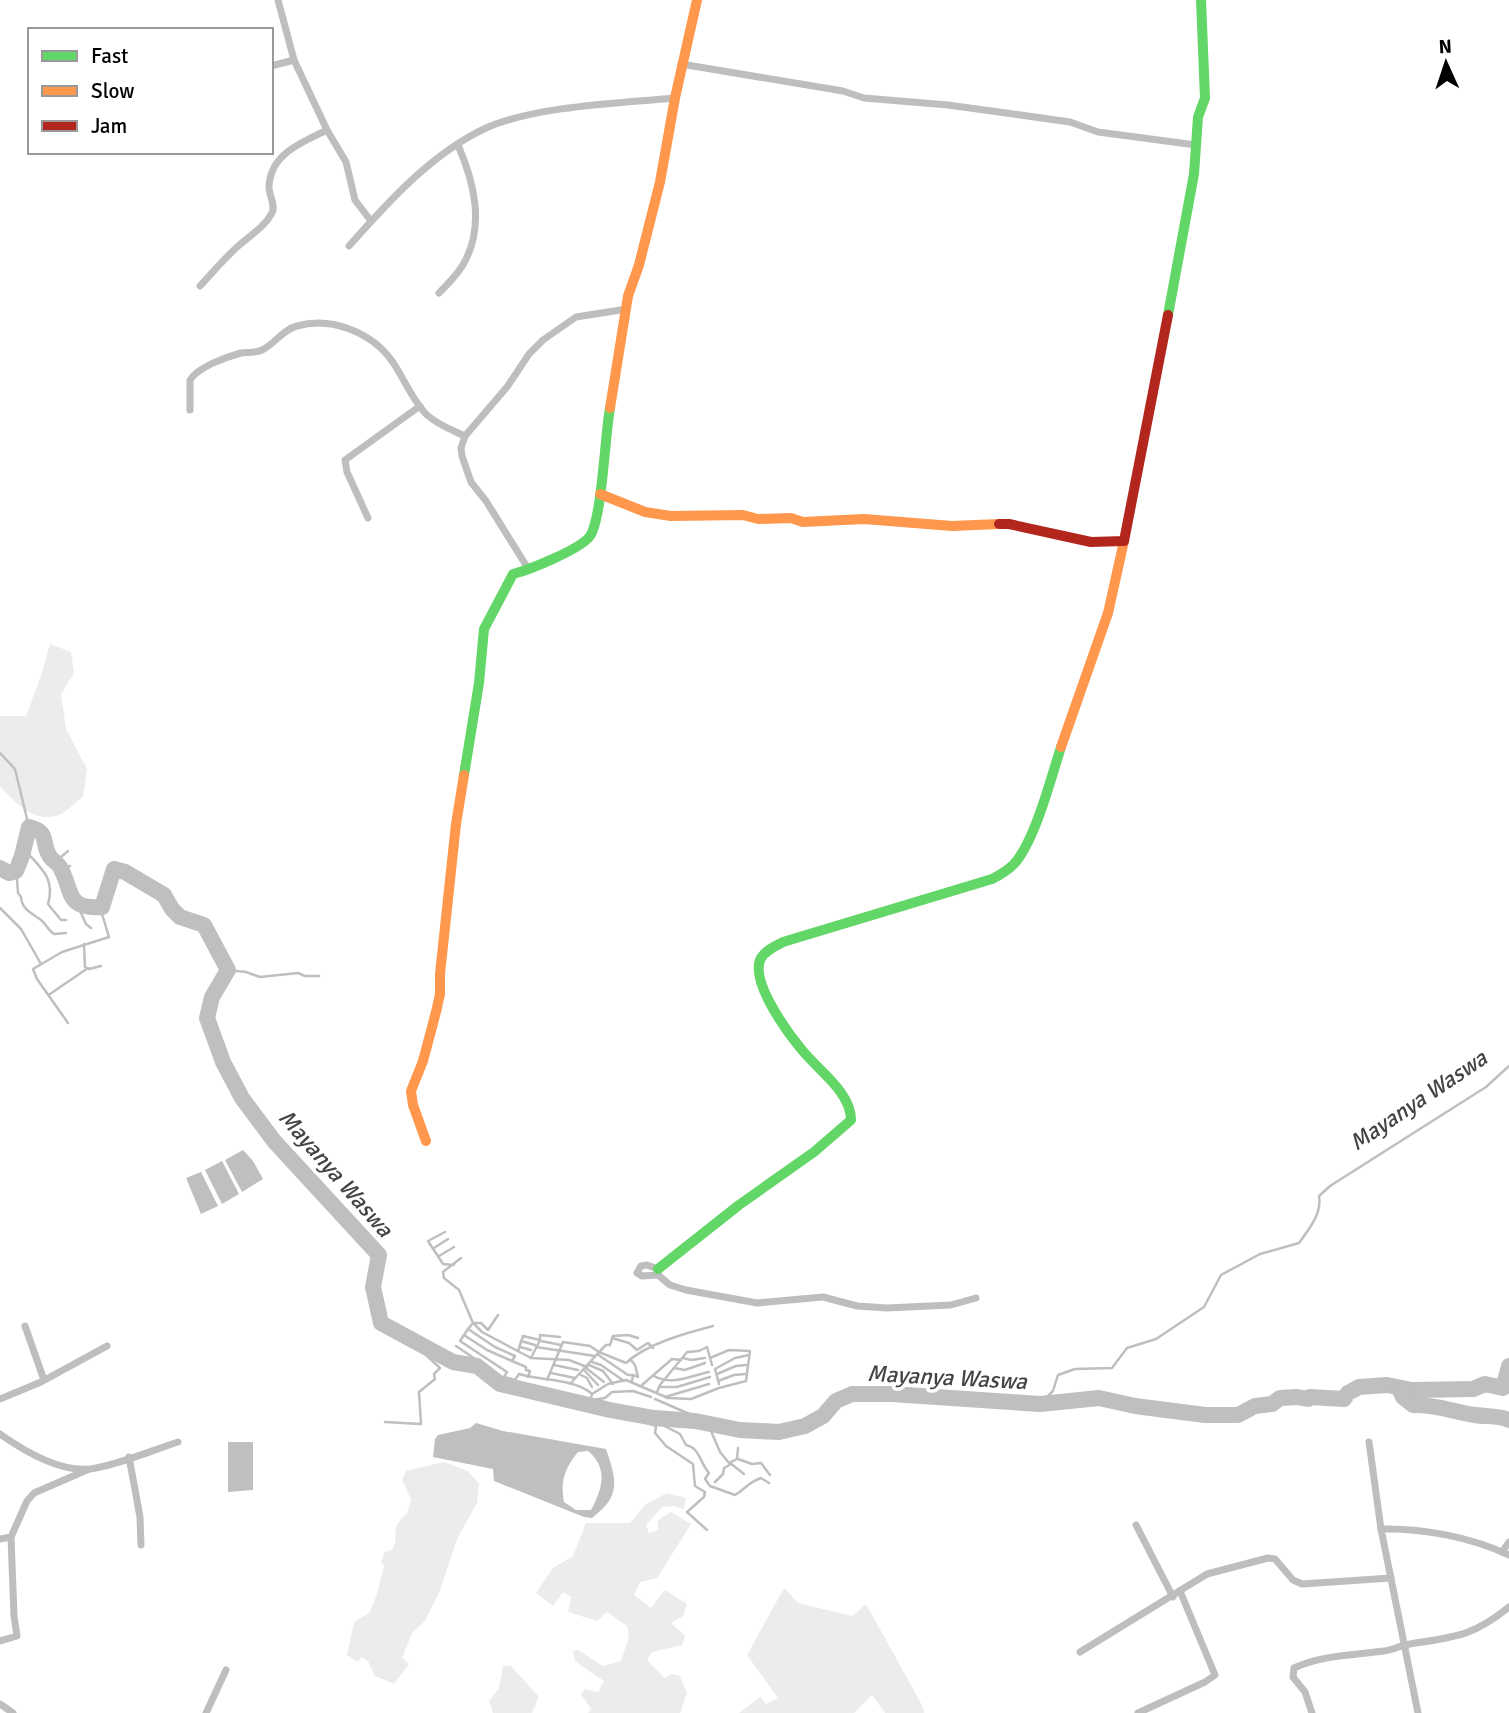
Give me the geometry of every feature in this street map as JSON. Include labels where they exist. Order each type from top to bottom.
[{"type":"street","points":[[278,0],[294,60],[327,130],[346,162],[355,200],[371,221]]},
{"type":"street","points":[[426,1141],[413,1105],[411,1091],[423,1061],[440,994],[456,824],[479,683],[484,629],[513,574],[529,570],[584,542],[592,534],[628,296],[639,265],[660,182],[681,64],[697,0]]},
{"type":"street","points":[[976,1298],[951,1305],[887,1308],[857,1306],[823,1297],[757,1303],[670,1285],[658,1272],[739,1205],[814,1152],[851,1120],[851,1110],[843,1096],[800,1048],[764,993],[758,973],[763,954],[774,946],[806,934],[992,879],[1014,867],[1033,828],[1108,613],[1124,541],[1189,205],[1198,117],[1205,98],[1201,0]]},
{"type":"street","points":[[273,65],[294,60]]},
{"type":"street","points":[[681,64],[843,92],[864,99],[948,105],[1006,113],[1070,122],[1098,132],[1196,145]]},
{"type":"street","points":[[349,246],[418,176],[458,145],[487,128],[533,115],[675,98]]},
{"type":"street","points":[[200,286],[236,247],[260,229],[272,213],[274,209],[269,195],[270,178],[282,156],[292,147],[327,130]]},
{"type":"street","points":[[439,293],[464,263],[471,246],[475,222],[475,195],[458,145]]},
{"type":"street","points":[[529,570],[471,482],[462,456],[461,448],[465,436],[508,387],[529,354],[543,340],[576,317],[627,309]]},
{"type":"street","points":[[190,410],[190,380],[199,370],[243,353],[263,350],[284,332],[298,326],[320,324],[354,331],[377,345],[393,362],[420,406],[436,422],[465,436]]},
{"type":"street","points":[[368,518],[347,471],[345,460],[420,406]]},
{"type":"street","points":[[600,494],[645,512],[671,516],[743,515],[758,519],[792,518],[803,522],[864,519],[953,526],[1009,524],[1091,542],[1124,541]]},
{"type":"street","points":[[25,1326],[44,1380]]},
{"type":"street","points":[[0,1399],[44,1380],[107,1346]]},
{"type":"street","points":[[0,1434],[18,1447],[46,1459],[67,1467],[89,1469]]},
{"type":"street","points":[[0,1641],[17,1636],[10,1536],[27,1501],[34,1493],[89,1469],[178,1442]]},
{"type":"street","points":[[1369,1442],[1381,1529],[1418,1713]]},
{"type":"street","points":[[129,1457],[140,1517],[141,1545]]},
{"type":"street","points":[[1136,1525],[1173,1597]]},
{"type":"street","points":[[1381,1529],[1404,1528],[1436,1534],[1506,1554],[1509,1542]]},
{"type":"street","points":[[0,1538],[10,1536]]},
{"type":"street","points":[[1080,1652],[1207,1574],[1272,1558],[1293,1580],[1302,1584],[1391,1578]]},
{"type":"street","points":[[1138,1713],[1215,1675],[1180,1591]]},
{"type":"street","points":[[1312,1713],[1305,1692],[1293,1677],[1294,1668],[1345,1654],[1388,1651],[1406,1644],[1462,1636],[1509,1607]]},
{"type":"street","points":[[206,1713],[226,1670]]},
{"type":"street","points":[[0,1704],[13,1713]]},
{"type":"shaded area","points":[[50,644],[71,652],[74,673],[61,694],[66,729],[87,769],[83,797],[63,813],[48,817],[25,809],[0,786],[0,716],[26,716]]},
{"type":"shaded area","points":[[243,1150],[263,1179],[242,1192],[225,1160]]},
{"type":"shaded area","points":[[222,1161],[239,1194],[222,1204],[205,1170]]},
{"type":"shaded area","points":[[201,1172],[218,1206],[201,1214],[186,1178]]},
{"type":"shaded area","points":[[476,1423],[503,1431],[606,1449],[613,1470],[612,1495],[592,1518],[584,1517],[494,1481],[493,1469],[433,1457],[438,1435],[470,1428]],"holes":[[[588,1451],[595,1458],[602,1479],[598,1495],[591,1510],[576,1510],[564,1502],[565,1475],[578,1452]]]},
{"type":"shaded area","points":[[228,1442],[253,1442],[253,1490],[228,1492]]},
{"type":"shaded area","points":[[444,1462],[468,1471],[479,1484],[477,1503],[457,1539],[439,1593],[425,1621],[412,1633],[402,1658],[409,1664],[394,1684],[375,1676],[368,1661],[362,1657],[358,1662],[347,1655],[354,1622],[369,1613],[384,1566],[381,1562],[385,1552],[392,1550],[396,1527],[407,1514],[411,1499],[402,1480],[406,1471]]},
{"type":"shaded area","points":[[667,1493],[686,1498],[684,1509],[662,1507],[646,1525],[649,1533],[658,1530],[658,1520],[671,1512],[691,1524],[657,1578],[640,1582],[634,1595],[651,1608],[665,1590],[687,1604],[683,1616],[671,1623],[685,1636],[682,1645],[652,1652],[647,1660],[664,1678],[672,1674],[680,1676],[687,1693],[680,1713],[588,1713],[591,1709],[581,1694],[585,1689],[598,1692],[604,1681],[575,1661],[573,1651],[578,1650],[603,1666],[621,1661],[629,1637],[627,1626],[607,1612],[597,1621],[568,1612],[571,1597],[563,1592],[553,1606],[536,1593],[553,1568],[573,1556],[586,1523],[630,1523],[646,1504]]},
{"type":"shaded area","points":[[784,1588],[798,1603],[852,1616],[866,1604],[924,1713],[885,1713],[872,1695],[854,1713],[739,1713],[760,1697],[766,1704],[778,1698],[747,1655]]},
{"type":"shaded area","points":[[503,1666],[511,1666],[539,1697],[532,1713],[493,1713],[489,1701],[499,1688]]},
{"type":"waterway","points":[[0,753],[15,769],[29,827]]},
{"type":"waterway","name":"Mayanya Waswa","points":[[0,868],[9,873],[16,871],[29,827],[42,835],[51,858],[60,867],[76,902],[90,907],[102,907],[114,869],[125,872],[164,895],[180,917],[204,925],[228,970],[212,997],[207,1018],[223,1062],[242,1098],[274,1141],[379,1255],[373,1287],[381,1323],[453,1362],[477,1366],[500,1384],[654,1418],[695,1421],[740,1430],[779,1432],[805,1426],[823,1416],[836,1401],[852,1394],[892,1394],[1040,1404],[1099,1398],[1135,1406],[1205,1415],[1238,1415],[1255,1406],[1272,1404],[1280,1398],[1344,1399],[1348,1393],[1359,1387],[1387,1385],[1412,1390],[1473,1389],[1485,1384],[1503,1388],[1509,1366]]},
{"type":"waterway","points":[[24,849],[48,879],[48,904],[61,920],[66,920]]},
{"type":"waterway","points":[[51,857],[61,857],[68,851]]},
{"type":"waterway","points":[[61,870],[70,866]]},
{"type":"waterway","name":"Mayanya Waswa","points":[[0,873],[4,870]]},
{"type":"waterway","points":[[12,872],[17,879],[18,893],[25,908],[54,934],[66,933]]},
{"type":"waterway","points":[[76,902],[86,924],[91,928]]},
{"type":"waterway","points":[[68,1023],[33,969],[62,952],[109,937],[102,914],[96,907]]},
{"type":"waterway","points":[[0,908],[21,929],[41,964]]},
{"type":"waterway","points":[[84,944],[85,967],[89,969],[101,966]]},
{"type":"waterway","points":[[50,994],[88,968]]},
{"type":"waterway","points":[[228,970],[260,977],[298,973],[319,976]]},
{"type":"waterway","name":"Mayanya Waswa","points":[[1040,1404],[1053,1391],[1058,1375],[1075,1369],[1112,1368],[1127,1348],[1156,1339],[1204,1307],[1221,1275],[1260,1254],[1299,1243],[1317,1215],[1319,1196],[1330,1186],[1486,1087],[1509,1066]]},
{"type":"waterway","points":[[445,1232],[428,1241],[443,1264],[454,1265]]},
{"type":"waterway","points":[[434,1248],[448,1239]]},
{"type":"waterway","points":[[439,1256],[454,1247]]},
{"type":"waterway","points":[[461,1258],[443,1272],[444,1278],[459,1290],[473,1323],[482,1332],[531,1358],[569,1360],[587,1367]]},
{"type":"waterway","points":[[498,1315],[488,1330],[481,1323],[473,1323],[468,1329],[495,1347],[515,1356],[512,1361],[526,1367],[526,1370],[530,1371],[528,1377]]},
{"type":"waterway","points":[[570,1384],[599,1352],[626,1363],[655,1345],[713,1326]]},
{"type":"waterway","points":[[468,1329],[464,1335],[487,1350],[512,1361]]},
{"type":"waterway","points":[[464,1335],[460,1341],[507,1372],[504,1377],[515,1380],[519,1374],[566,1382],[591,1393]]},
{"type":"waterway","points":[[540,1340],[540,1335],[560,1337]]},
{"type":"waterway","points":[[547,1380],[563,1342],[590,1346],[599,1352],[606,1345],[610,1345],[613,1336],[628,1335],[638,1338]]},
{"type":"waterway","points":[[518,1351],[523,1336],[540,1340],[531,1358]]},
{"type":"waterway","points":[[612,1338],[629,1343],[637,1350],[648,1343],[653,1348]]},
{"type":"waterway","points":[[521,1341],[535,1345]]},
{"type":"waterway","points":[[541,1341],[561,1345]]},
{"type":"waterway","points":[[456,1346],[502,1377]]},
{"type":"waterway","points":[[520,1347],[531,1350]]},
{"type":"waterway","points":[[536,1347],[595,1356]]},
{"type":"waterway","points":[[657,1392],[687,1352],[707,1347],[712,1365]]},
{"type":"waterway","points":[[385,1422],[421,1424],[419,1392],[435,1379],[434,1374],[440,1368],[427,1356],[426,1349]]},
{"type":"waterway","points":[[589,1405],[592,1394],[608,1384],[626,1380],[668,1398],[691,1399],[746,1381],[750,1351],[729,1350],[710,1358]]},
{"type":"waterway","points":[[597,1354],[628,1375],[633,1375]]},
{"type":"waterway","points":[[719,1384],[715,1369],[735,1358],[749,1355]]},
{"type":"waterway","points":[[683,1358],[705,1358]]},
{"type":"waterway","points":[[630,1359],[635,1365],[638,1377],[633,1375],[632,1381]]},
{"type":"waterway","points":[[642,1385],[672,1359],[681,1360]]},
{"type":"waterway","points":[[592,1362],[624,1381]]},
{"type":"waterway","points":[[674,1368],[685,1370],[705,1363]]},
{"type":"waterway","points":[[554,1365],[578,1370]]},
{"type":"waterway","points":[[589,1365],[603,1371],[613,1384]]},
{"type":"waterway","points":[[717,1374],[746,1365]]},
{"type":"waterway","points":[[586,1368],[604,1382]]},
{"type":"waterway","points":[[584,1370],[598,1385]]},
{"type":"waterway","points":[[654,1376],[674,1380],[709,1372]]},
{"type":"waterway","points":[[551,1373],[575,1378]]},
{"type":"waterway","points":[[718,1381],[745,1374]]},
{"type":"waterway","points":[[581,1375],[587,1378],[592,1387]]},
{"type":"waterway","points":[[659,1387],[677,1387],[710,1377]]},
{"type":"waterway","points":[[665,1397],[709,1384]]},
{"type":"waterway","name":"Mayanya Waswa","points":[[1399,1388],[1403,1397],[1413,1405],[1509,1420]]},
{"type":"waterway","points":[[591,1400],[605,1398],[612,1392],[633,1391],[651,1397]]},
{"type":"waterway","points":[[655,1399],[694,1416],[695,1421]]},
{"type":"waterway","points":[[629,1417],[656,1426],[655,1433],[666,1446],[693,1464],[695,1486],[705,1492],[704,1497],[687,1512],[707,1530]]},
{"type":"waterway","points":[[654,1418],[680,1434],[686,1445],[694,1449],[709,1473],[705,1479],[710,1486],[735,1495],[761,1478],[769,1483]]},
{"type":"waterway","points":[[708,1424],[720,1452],[729,1463],[737,1459],[738,1448]]},
{"type":"waterway","points":[[738,1459],[752,1464],[761,1463],[770,1475]]},
{"type":"waterway","points":[[730,1463],[744,1474]]},
{"type":"waterway","points":[[715,1482],[723,1474],[724,1468],[731,1464]]},
{"type":"traffic: fast","points":[[1168,315],[1194,174],[1198,117],[1205,98],[1201,0]]},
{"type":"traffic: fast","points":[[464,775],[479,683],[484,629],[513,574],[566,553],[590,536],[600,495],[610,408]]},
{"type":"traffic: fast","points":[[658,1269],[739,1205],[814,1152],[851,1120],[850,1110],[840,1091],[802,1050],[771,1006],[760,979],[759,968],[763,955],[783,942],[992,879],[1007,870],[1022,854],[1029,840],[1061,747]]},
{"type":"traffic: slow","points":[[610,408],[628,296],[639,265],[660,182],[697,0]]},
{"type":"traffic: slow","points":[[600,494],[645,512],[671,516],[743,515],[758,519],[791,518],[803,522],[864,519],[952,526],[999,524]]},
{"type":"traffic: slow","points":[[1061,747],[1108,613],[1124,541]]},
{"type":"traffic: slow","points":[[426,1141],[413,1105],[411,1091],[423,1061],[440,994],[456,824],[464,775]]},
{"type":"traffic: jam","points":[[999,524],[1091,542],[1124,541],[1168,315]]}]
